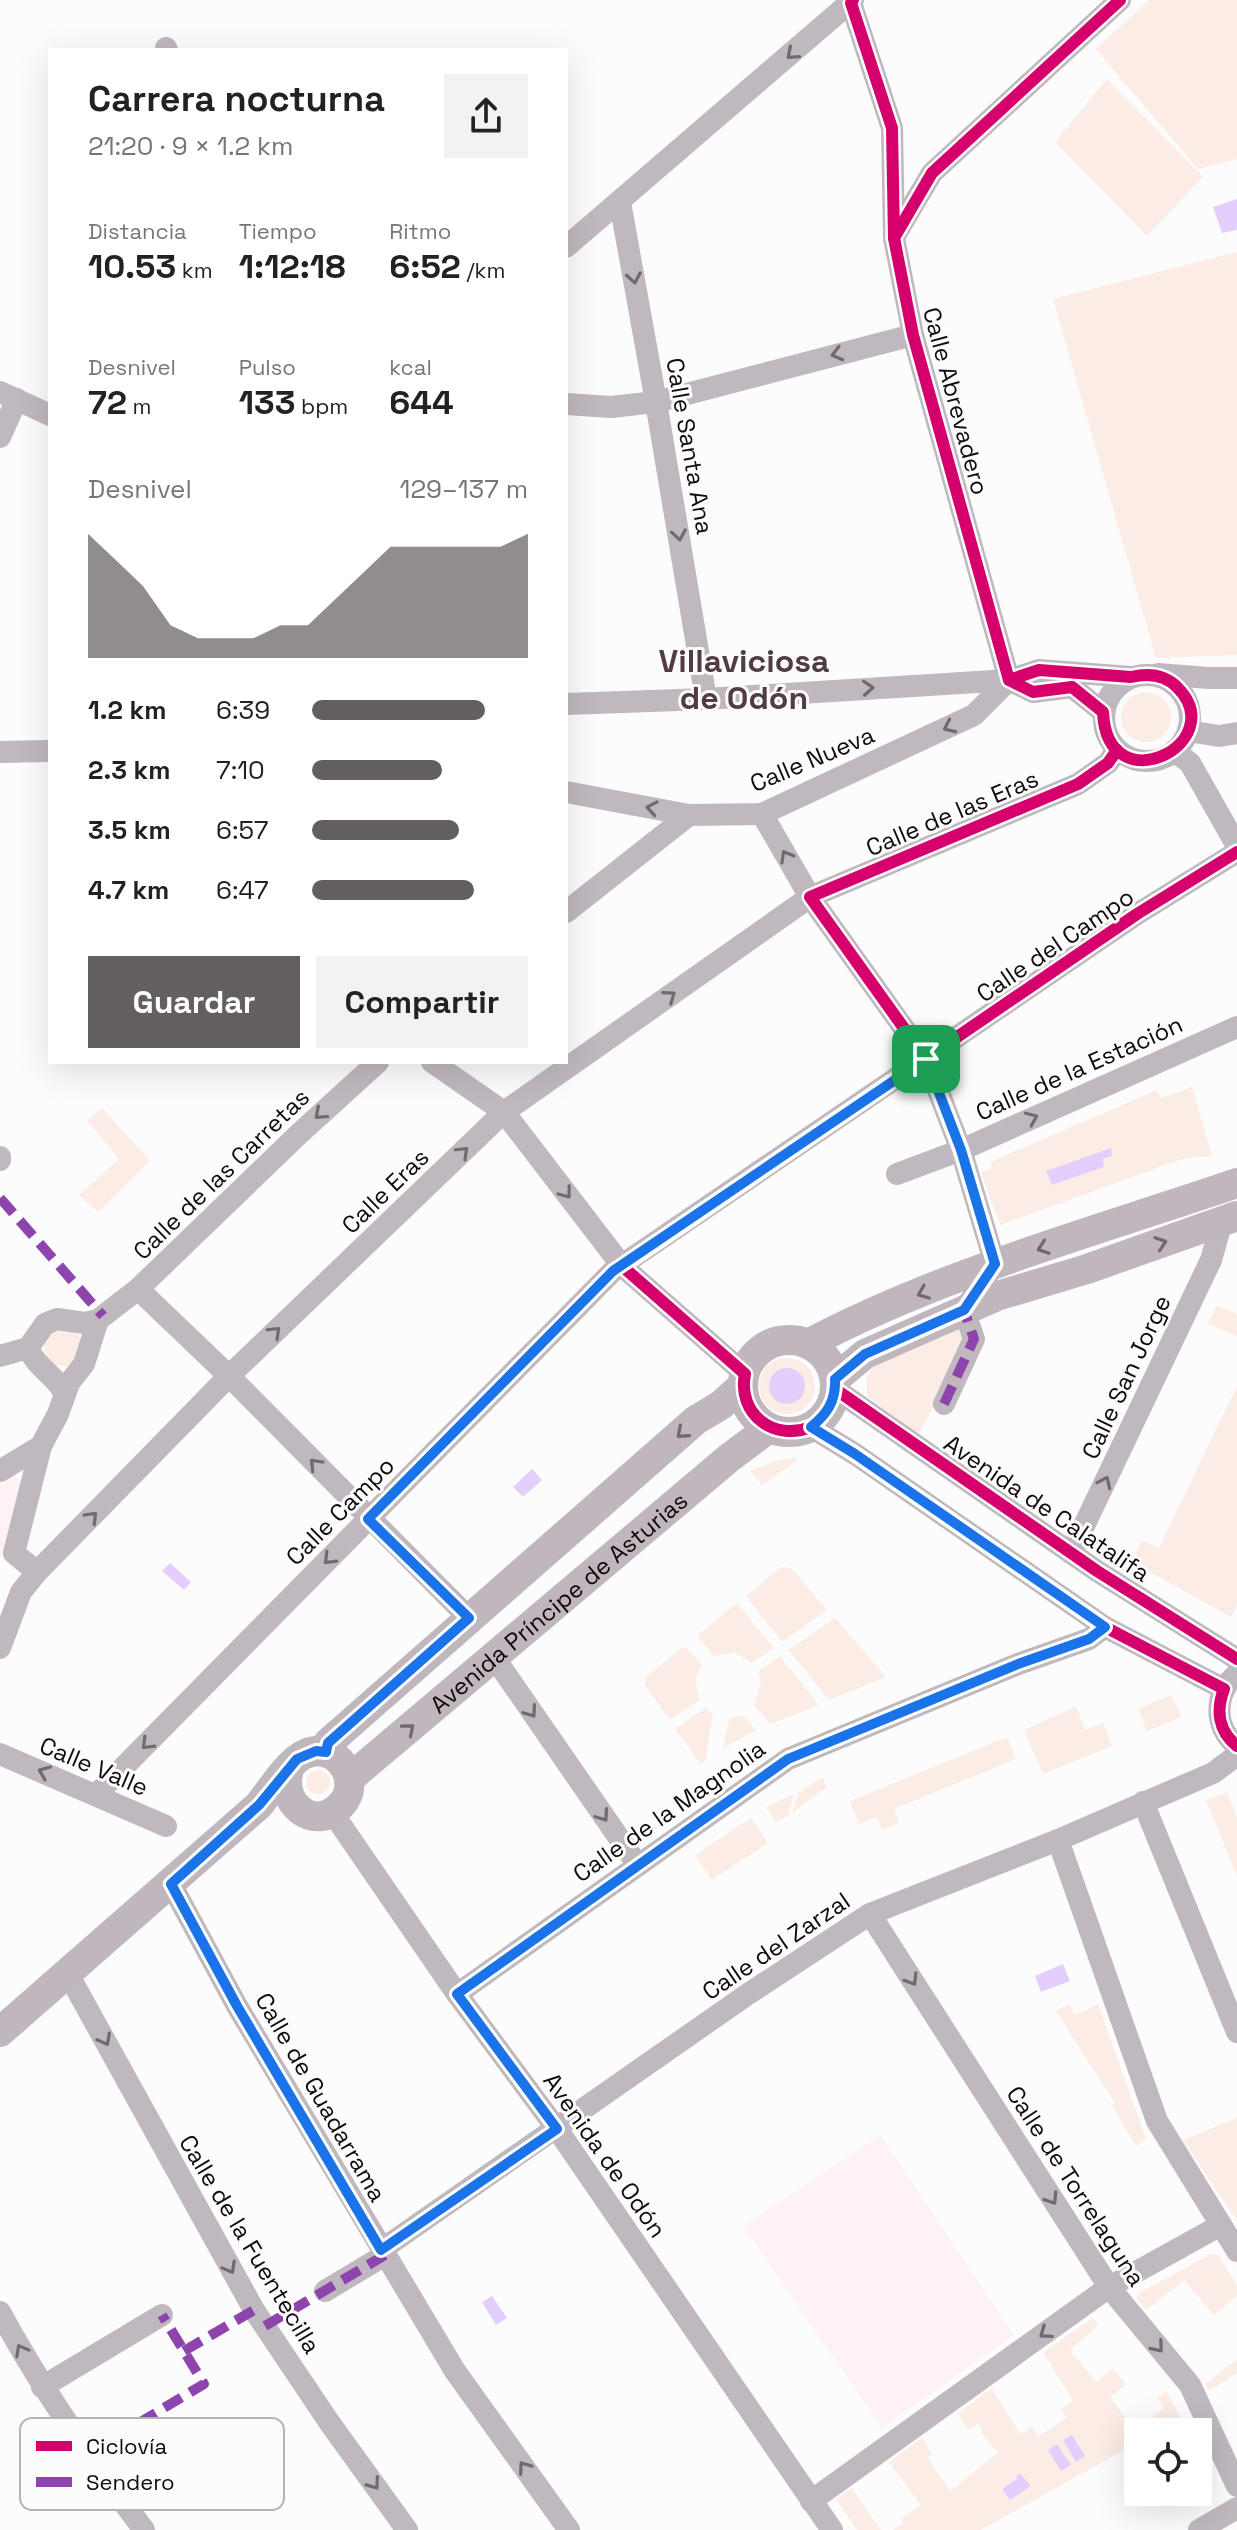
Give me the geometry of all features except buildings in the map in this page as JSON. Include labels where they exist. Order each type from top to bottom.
[{"type":"street","points":[[894,238],[932,173],[1120,0]]},
{"type":"street","points":[[568,245],[852,1]]},
{"type":"street","name":"Calle Abrevadero","points":[[852,1],[892,128],[894,238],[913,335],[1009,680]]},
{"type":"street","name":"Calle Santa Ana","points":[[620,202],[706,699]]},
{"type":"street","points":[[568,404],[611,407],[656,402],[913,335]]},
{"type":"street","points":[[0,437],[9,395],[48,414]]},
{"type":"street","points":[[568,704],[706,699],[1009,680],[1039,670],[1138,675],[1159,676],[1172,682],[1182,692],[1188,704],[1188,731],[1174,751],[1152,761],[1113,757],[1103,712],[1112,691],[1138,675],[1237,678]]},
{"type":"street","points":[[1009,680],[1033,692],[1072,687],[1103,712]]},
{"type":"street","name":"Calle Nueva","points":[[568,792],[689,815],[762,814],[974,715],[1009,680]]},
{"type":"street","points":[[1188,731],[1219,736],[1237,733]]},
{"type":"street","points":[[0,752],[48,751]]},
{"type":"street","points":[[1174,751],[1190,763],[1237,849]]},
{"type":"street","name":"Calle de las Eras","points":[[810,897],[1078,784],[1113,757]]},
{"type":"street","points":[[762,814],[810,897],[926,1059],[961,1150],[995,1264]]},
{"type":"street","points":[[568,910],[689,815]]},
{"type":"street","name":"Calle del Campo","points":[[622,1266],[1237,849]]},
{"type":"street","name":"Calle Eras","points":[[0,1648],[21,1592],[37,1572],[229,1376],[504,1112],[810,897]]},
{"type":"street","name":"Calle de la Estación","points":[[897,1174],[961,1150],[1237,1027]]},
{"type":"street","name":"Calle de las Carretas","points":[[98,1320],[138,1289],[376,1064]]},
{"type":"street","points":[[435,1064],[504,1112],[622,1266],[744,1380]]},
{"type":"street","points":[[808,1344],[848,1323],[995,1264],[1237,1183]]},
{"type":"street","points":[[835,1384],[865,1354],[997,1296],[1087,1269],[1230,1219]]},
{"type":"street","name":"Calle San Jorge","points":[[1071,1553],[1230,1219]]},
{"type":"street","points":[[964,1310],[995,1264]]},
{"type":"street","name":"Calle Campo","points":[[97,1794],[613,1271],[622,1266]]},
{"type":"street","points":[[138,1289],[229,1376],[469,1618]]},
{"type":"street","points":[[944,1404],[974,1339],[964,1310]]},
{"type":"street","points":[[67,1388],[35,1362],[9,1350],[57,1319],[85,1323],[98,1320]]},
{"type":"street","points":[[37,1572],[14,1553],[41,1446],[67,1388],[84,1364],[98,1320]]},
{"type":"street","points":[[795,1340],[808,1344],[821,1352],[830,1365],[835,1384],[832,1404],[811,1427],[790,1432],[769,1428],[755,1417],[746,1402],[744,1380],[750,1362],[770,1344],[795,1340]]},
{"type":"street","name":"Avenida Príncipe de Asturias","points":[[326,1752],[328,1743],[696,1420],[721,1405],[744,1380]]},
{"type":"street","name":"Avenida de Calatalifa","points":[[835,1384],[1071,1553],[1237,1659]]},
{"type":"street","points":[[811,1427],[855,1454],[1105,1627],[1230,1681],[1219,1702],[1219,1716],[1235,1759]]},
{"type":"street","name":"Avenida Príncipe de Asturias","points":[[349,1779],[717,1467],[769,1428]]},
{"type":"street","points":[[0,1471],[41,1446]]},
{"type":"street","name":"Calle de la Magnolia","points":[[457,1994],[788,1759],[992,1675],[1089,1639],[1105,1627]]},
{"type":"street","points":[[494,1657],[637,1864]]},
{"type":"street","points":[[0,2032],[259,1805],[290,1767],[305,1754],[326,1752],[342,1762],[349,1779],[346,1798],[332,1812],[314,1816],[297,1808],[291,1802],[285,1785],[290,1767]]},
{"type":"street","name":"Calle Valle","points":[[0,1754],[166,1826]]},
{"type":"street","name":"Calle del Zarzal","points":[[325,2291],[748,1994],[870,1914],[1058,1840],[1213,1773],[1235,1759]]},
{"type":"street","points":[[259,1805],[291,1802]]},
{"type":"street","points":[[1143,1802],[1237,2032]]},
{"type":"street","name":"Avenida de Odón","points":[[332,1812],[457,1994],[557,2129],[832,2530]]},
{"type":"street","points":[[1058,1840],[1157,2121],[1237,2251]]},
{"type":"street","name":"Calle de Guadarrama","points":[[171,1884],[237,2006],[455,2371],[569,2530]]},
{"type":"street","name":"Calle de Torrelaguna","points":[[870,1914],[1109,2287],[1190,2385],[1237,2486]]},
{"type":"street","name":"Calle de la Fuentecilla","points":[[67,1972],[254,2310],[407,2530]]},
{"type":"street","points":[[811,2501],[1109,2287],[1221,2225]]},
{"type":"street","points":[[42,2387],[162,2315]]},
{"type":"street","points":[[2,2316],[63,2418]]},
{"type":"street","points":[[1199,2530],[1237,2508]]},
{"type":"street","points":[[129,2510],[144,2530]]},
{"type":"shaded area","points":[[1149,0],[1237,0],[1237,159],[1198,169],[1096,49]]},
{"type":"shaded area","points":[[1107,79],[1203,177],[1147,236],[1055,142]]},
{"type":"shaded area","points":[[1237,199],[1237,230],[1222,233],[1213,207]]},
{"type":"shaded area","points":[[1237,252],[1237,655],[1156,658],[1053,299]]},
{"type":"shaded area","points":[[1146,692],[1164,699],[1171,717],[1164,735],[1146,742],[1128,735],[1121,717],[1128,699]]},
{"type":"shaded area","points":[[1192,1087],[1212,1156],[1182,1159],[1000,1225],[981,1172],[992,1168],[990,1162],[1157,1090],[1161,1098]]},
{"type":"shaded area","points":[[102,1108],[150,1161],[98,1212],[79,1195],[119,1159],[87,1120]]},
{"type":"shaded area","points":[[1111,1148],[1112,1156],[1103,1159],[1104,1167],[1052,1185],[1046,1171]]},
{"type":"shaded area","points":[[1217,1305],[1237,1314],[1237,1337],[1208,1323]]},
{"type":"shaded area","points":[[959,1326],[966,1346],[918,1435],[867,1396],[866,1379],[874,1364]]},
{"type":"shaded area","points":[[63,1328],[76,1334],[82,1347],[76,1360],[63,1366],[50,1360],[44,1347],[50,1334]]},
{"type":"shaded area","points":[[787,1358],[807,1366],[815,1386],[807,1406],[787,1414],[767,1406],[759,1386],[767,1366]]},
{"type":"shaded area","points":[[787,1368],[800,1373],[805,1386],[800,1399],[787,1404],[774,1399],[769,1386],[774,1373]]},
{"type":"shaded area","points":[[1237,1386],[1237,1605],[1231,1617],[1132,1562],[1142,1540],[1159,1548]]},
{"type":"shaded area","points":[[796,1457],[798,1460],[762,1485],[750,1471],[775,1461]]},
{"type":"shaded area","points":[[532,1469],[542,1480],[523,1497],[513,1487]]},
{"type":"shaded area","points":[[12,1473],[23,1483],[0,1561],[0,1481]]},
{"type":"shaded area","points":[[170,1563],[191,1582],[184,1590],[162,1571]]},
{"type":"shaded area","points":[[781,1567],[791,1568],[827,1610],[782,1642],[746,1596]]},
{"type":"shaded area","points":[[737,1603],[774,1648],[752,1663],[735,1653],[714,1656],[699,1638],[699,1634]]},
{"type":"shaded area","points":[[835,1618],[886,1677],[829,1700],[789,1650]]},
{"type":"shaded area","points":[[683,1647],[702,1665],[695,1679],[699,1700],[670,1720],[645,1685],[646,1677]]},
{"type":"shaded area","points":[[780,1656],[819,1705],[770,1724],[754,1705],[761,1682],[758,1672]]},
{"type":"shaded area","points":[[1171,1695],[1182,1717],[1147,1731],[1138,1709]]},
{"type":"shaded area","points":[[1076,1706],[1085,1730],[1103,1723],[1112,1746],[1043,1774],[1024,1730]]},
{"type":"shaded area","points":[[705,1708],[713,1715],[705,1761],[701,1764],[675,1729]]},
{"type":"shaded area","points":[[743,1715],[756,1730],[723,1748],[729,1719]]},
{"type":"shaded area","points":[[1007,1737],[1016,1759],[894,1809],[899,1823],[882,1830],[877,1817],[859,1824],[850,1801]]},
{"type":"shaded area","points":[[318,1770],[327,1773],[330,1782],[327,1791],[318,1794],[309,1791],[306,1782],[309,1773]]},
{"type":"shaded area","points":[[823,1777],[827,1787],[792,1813],[798,1793]]},
{"type":"shaded area","points":[[1227,1792],[1237,1818],[1237,1876],[1206,1800]]},
{"type":"shaded area","points":[[794,1794],[788,1815],[776,1823],[766,1807]]},
{"type":"shaded area","points":[[751,1818],[768,1843],[712,1880],[695,1855]]},
{"type":"shaded area","points":[[1063,1964],[1070,1981],[1041,1992],[1035,1976]]},
{"type":"shaded area","points":[[1069,2004],[1075,2015],[1098,2004],[1146,2139],[1136,2146],[1112,2106],[1115,2103],[1056,2011]]},
{"type":"shaded area","points":[[1237,2118],[1237,2221],[1183,2140]]},
{"type":"shaded area","points":[[881,2135],[1014,2335],[882,2428],[743,2226]]},
{"type":"shaded area","points":[[1211,2254],[1218,2255],[1237,2285],[1237,2296],[1214,2315],[1184,2280],[1147,2310],[1137,2299],[1139,2293]]},
{"type":"shaded area","points":[[492,2296],[507,2318],[496,2325],[482,2302]]},
{"type":"shaded area","points":[[1093,2318],[1098,2326],[1070,2350],[1096,2382],[1113,2368],[1126,2384],[1110,2398],[1126,2418],[1124,2450],[981,2530],[893,2530],[903,2523],[901,2519],[921,2505],[889,2462],[922,2438],[932,2453],[927,2458],[951,2491],[998,2452],[981,2433],[983,2431],[978,2423],[968,2430],[958,2413],[992,2388],[1020,2434],[1032,2427],[1038,2436],[1067,2418],[1061,2409],[1073,2401],[1043,2352]]},
{"type":"shaded area","points":[[1237,2359],[1237,2373],[1209,2391],[1205,2384]]},
{"type":"shaded area","points":[[1166,2391],[1181,2418],[1151,2418],[1164,2408],[1157,2398]]},
{"type":"shaded area","points":[[1072,2435],[1085,2456],[1076,2462],[1063,2440]]},
{"type":"shaded area","points":[[1057,2444],[1071,2465],[1061,2471],[1048,2450]]},
{"type":"shaded area","points":[[1020,2473],[1031,2486],[1010,2500],[1002,2489],[1017,2479]]},
{"type":"shaded area","points":[[852,2488],[881,2530],[857,2530],[836,2499]]},
{"type":"marked path","points":[[0,1198],[103,1316]]},
{"type":"marked path","points":[[944,1404],[974,1339],[964,1310]]},
{"type":"marked path","points":[[265,2326],[385,2255]]},
{"type":"marked path","points":[[184,2351],[254,2310]]},
{"type":"marked path","points":[[147,2418],[204,2384],[162,2315]]},
{"type":"cycle path","points":[[853,0],[851,3],[892,128],[894,238],[913,335],[1009,680]]},
{"type":"cycle path","points":[[894,238],[932,173],[1120,0]]},
{"type":"cycle path","points":[[1039,670],[1161,677],[1177,687],[1190,708],[1190,728],[1179,744],[1162,756],[1143,760],[1124,756],[1110,740],[1103,712],[1072,687],[1033,692],[1009,680],[1039,670]]},
{"type":"cycle path","points":[[1117,750],[1108,763],[1078,784],[810,897],[926,1059],[961,1150],[995,1264],[964,1310],[865,1354],[835,1379],[835,1389],[1097,1571],[1237,1659]]},
{"type":"cycle path","points":[[1237,852],[1137,914],[622,1266],[745,1374],[747,1401],[761,1421],[784,1431],[811,1427],[855,1454],[1105,1627],[1224,1689],[1220,1720],[1226,1734],[1237,1746]]},
{"type":"district","name":"Villaviciosa de Odón","points":[[744,680]]},
{"type":"route","points":[[926,1059],[961,1150],[995,1264],[964,1310],[865,1354],[835,1379],[832,1404],[811,1427],[855,1454],[1105,1627],[1089,1639],[1018,1664],[788,1759],[457,1994],[557,2129],[381,2250],[237,2006],[171,1884],[259,1805],[297,1759],[316,1751],[326,1752],[328,1743],[469,1618],[368,1519],[613,1271],[926,1059]]}]
